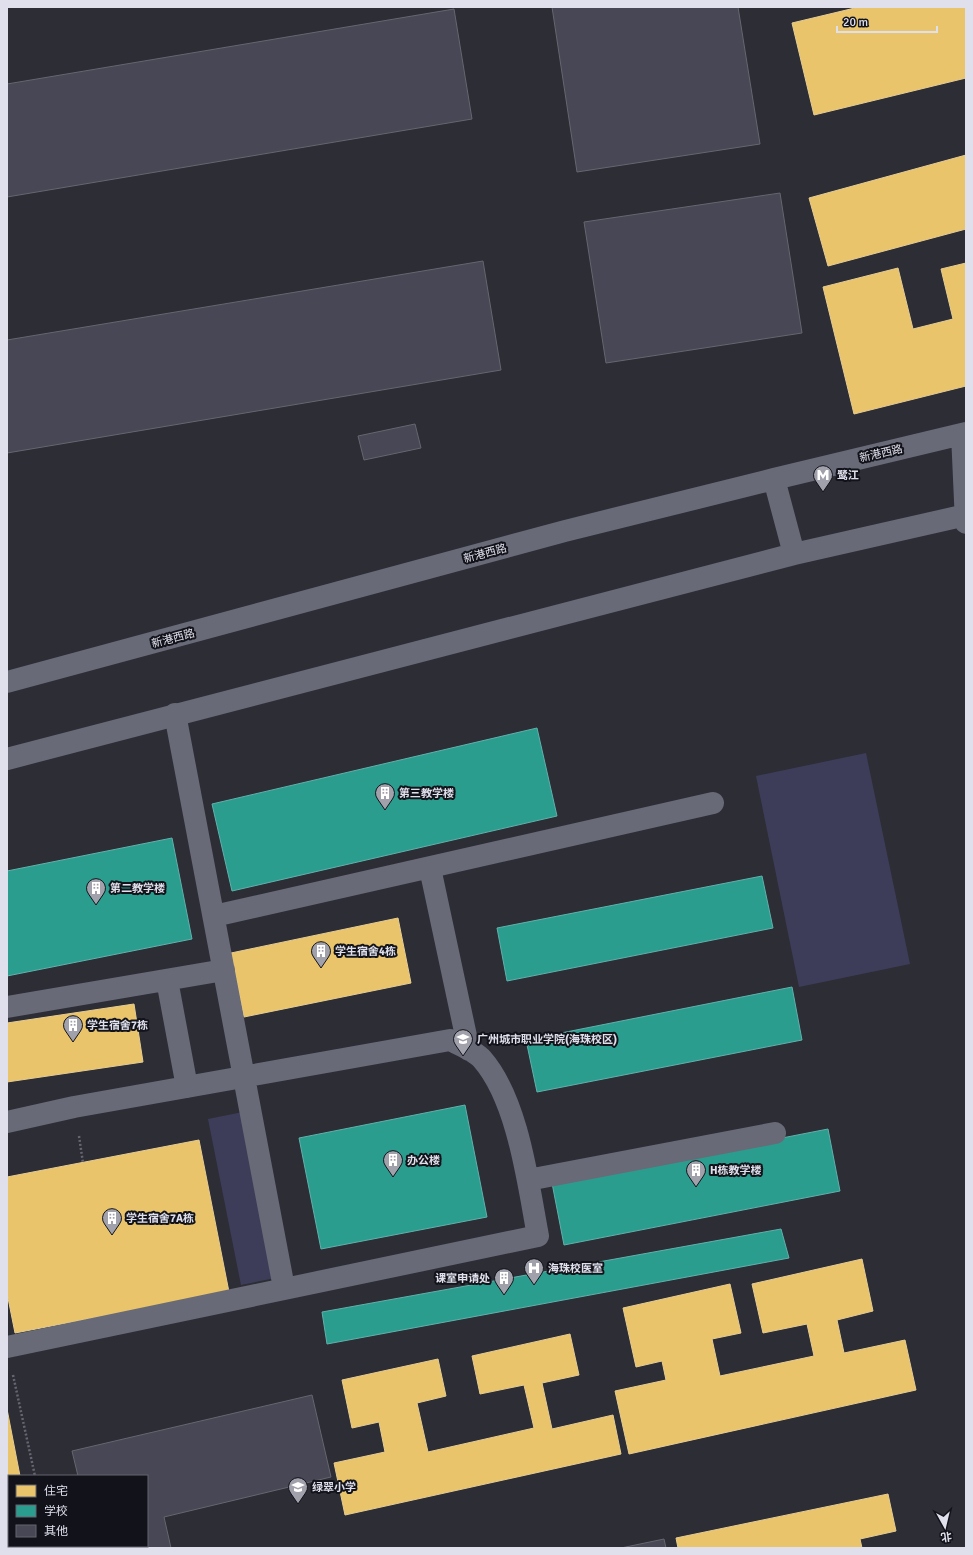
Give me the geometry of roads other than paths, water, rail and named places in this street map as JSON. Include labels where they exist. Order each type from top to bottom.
[{"type":"main road","name":"新港西路","points":[[7,682],[565,531],[774,479],[965,437]]},
{"type":"main road","points":[[7,759],[794,554],[965,518],[965,437]]},
{"type":"main road","points":[[774,479],[794,554]]},
{"type":"main road","points":[[175,714],[284,1288]]},
{"type":"main road","points":[[214,916],[713,803]]},
{"type":"main road","points":[[430,868],[469,1050]]},
{"type":"main road","points":[[7,1007],[224,970]]},
{"type":"main road","points":[[167,980],[187,1087]]},
{"type":"main road","points":[[7,1122],[43,1113],[450,1040],[481,1058],[506,1098],[528,1180],[538,1236],[7,1347]]},
{"type":"main road","points":[[528,1180],[775,1133]]},
{"type":"place","name":"鹭江","points":[[823,492]]},
{"type":"place","name":"第三教学楼","points":[[385,810]]},
{"type":"place","name":"第二教学楼","points":[[96,905]]},
{"type":"place","name":"学生宿舍4栋","points":[[321,968]]},
{"type":"place","name":"学生宿舍7栋","points":[[73,1042]]},
{"type":"place","name":"广州城市职业学院(海珠校区)","points":[[463,1056]]},
{"type":"place","name":"办公楼","points":[[393,1177]]},
{"type":"place","name":"H栋教学楼","points":[[696,1187]]},
{"type":"place","name":"学生宿舍7A栋","points":[[112,1235]]},
{"type":"place","name":"海珠校医室","points":[[534,1285]]},
{"type":"place","name":"课室申请处","points":[[504,1295]]},
{"type":"place","name":"绿翠小学","points":[[298,1504]]}]
